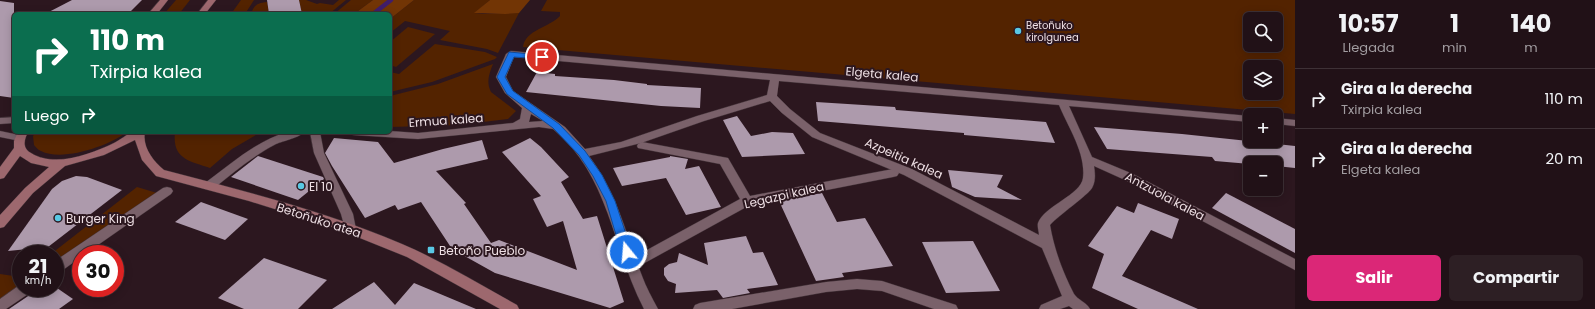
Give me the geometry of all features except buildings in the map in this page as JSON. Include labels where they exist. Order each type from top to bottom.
[{"type":"main road","points":[[154,12],[164,0]]},
{"type":"main road","points":[[203,12],[212,0]]},
{"type":"main road","points":[[21,140],[24,155],[34,160],[63,162],[104,152],[124,143],[137,134]]},
{"type":"main road","name":"Betoñuko atea","points":[[140,134],[142,150],[150,166],[160,173],[302,213],[350,229],[424,260],[512,309]]},
{"type":"main road","points":[[0,175],[21,140]]},
{"type":"main road","points":[[0,224],[24,193],[42,177],[63,162]]},
{"type":"street","name":"Elgeta kalea","points":[[528,106],[510,92],[501,77],[511,54],[1243,118]]},
{"type":"street","points":[[582,153],[622,147],[691,122],[772,97],[775,78]]},
{"type":"street","name":"Azpeitia kalea","points":[[772,97],[786,111],[816,135],[908,172],[1047,245]]},
{"type":"street","points":[[1063,103],[1087,158],[1090,170],[1090,181],[1087,187],[1054,212],[1044,224],[1047,245],[1070,299],[1083,309]]},
{"type":"street","points":[[516,126],[525,120],[528,106],[556,126],[582,153],[597,175],[611,201],[631,265],[641,292],[651,309]]},
{"type":"street","points":[[0,121],[12,120]]},
{"type":"street","points":[[1283,122],[1295,123]]},
{"type":"street","name":"Ermua kalea","points":[[386,134],[418,136],[539,124],[556,126]]},
{"type":"street","points":[[0,134],[21,140]]},
{"type":"street","points":[[208,186],[258,148],[293,134]]},
{"type":"street","points":[[315,134],[319,153],[347,214],[350,229]]},
{"type":"street","points":[[642,146],[724,161],[747,201]]},
{"type":"street","name":"Antzuola kalea","points":[[1087,158],[1129,177],[1295,265]]},
{"type":"street","name":"Legazpi kalea","points":[[641,260],[747,201],[893,172]]},
{"type":"street","points":[[64,262],[167,191]]},
{"type":"street","points":[[700,309],[826,287],[857,284],[882,286],[951,309]]},
{"type":"street","points":[[0,306],[13,297]]},
{"type":"street","points":[[1046,309],[1070,299]]},
{"type":"shaded area","points":[[176,0],[190,0],[181,12],[166,12]]},
{"type":"shaded area","points":[[241,0],[254,0],[246,12],[232,12]]},
{"type":"shaded area","points":[[299,0],[306,0],[317,4],[333,5],[339,0],[346,0],[331,12],[302,12]]},
{"type":"shaded area","points":[[351,0],[373,0],[357,12],[336,12]]},
{"type":"shaded area","points":[[373,0],[414,0],[392,17],[392,12],[357,12]]},
{"type":"shaded area","points":[[414,0],[490,0],[475,13],[519,13],[498,53],[487,49],[440,40],[450,31],[405,21],[392,31],[392,17]]},
{"type":"shaded area","points":[[490,0],[530,0],[519,13],[474,13]]},
{"type":"shaded area","points":[[547,0],[1295,0],[1295,114],[1283,113],[1283,108],[1243,108],[1243,109],[523,47],[528,37],[556,20],[560,16],[560,12],[541,11]]},
{"type":"shaded area","points":[[267,2],[269,12],[252,12],[256,5]]},
{"type":"shaded area","points":[[408,27],[435,34],[396,67],[392,66],[392,40]]},
{"type":"shaded area","points":[[435,44],[485,52],[497,57],[432,82],[392,92],[392,72],[399,74]]},
{"type":"shaded area","points":[[493,64],[488,81],[489,88],[491,92],[516,111],[508,119],[458,125],[392,127],[392,96],[438,84]]},
{"type":"shaded area","points":[[34,134],[124,134],[97,147],[73,154],[61,155],[50,154],[38,149],[34,145],[33,136]]},
{"type":"shaded area","points":[[175,134],[258,134],[232,149],[210,168],[184,158],[176,148]]},
{"type":"shaded area","points":[[137,187],[157,193],[81,245],[72,245],[72,251],[64,257],[64,245],[63,245]]},
{"type":"shaded area","points":[[0,274],[12,276],[12,293],[0,301]]},
{"type":"waterway","points":[[376,12],[391,0]]},
{"type":"place","name":"Betoñuko kirolgunea","points":[[1018,31]]},
{"type":"place","name":"El 10","points":[[301,186]]},
{"type":"place","name":"Burger King","points":[[58,218]]},
{"type":"place","name":"Betoño Pueblo","points":[[431,250]]},
{"type":"route","points":[[542,57],[511,54],[501,77],[510,92],[556,126],[582,153],[597,175],[611,201],[627,252]]}]
